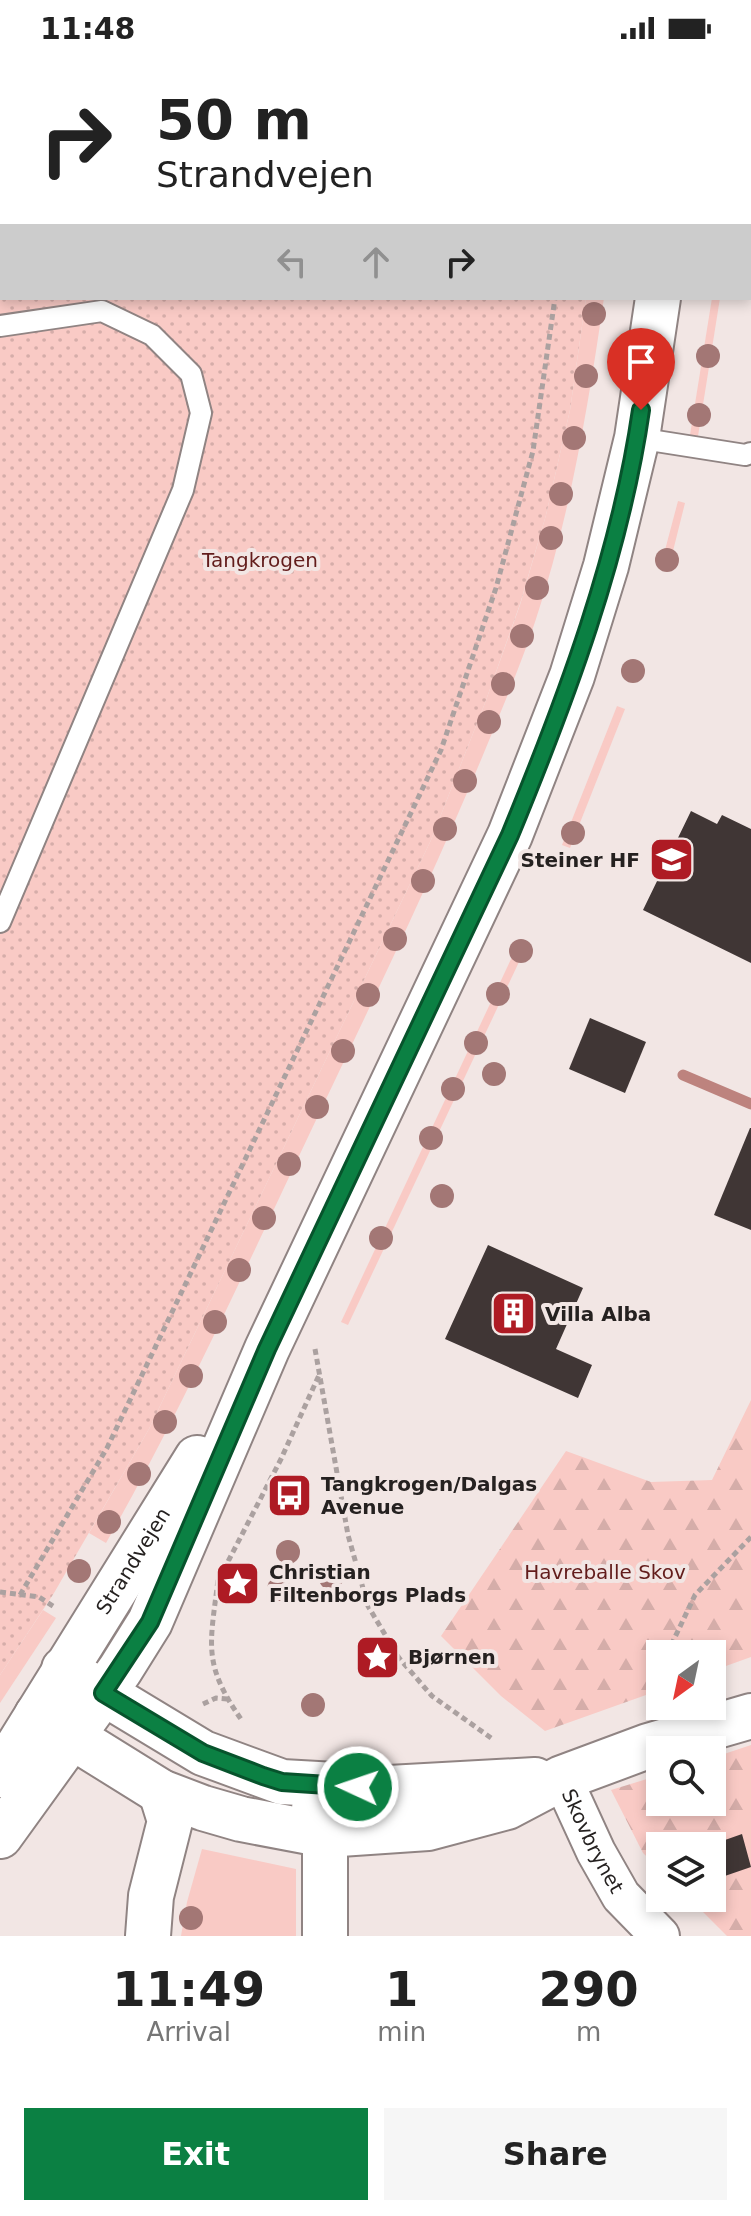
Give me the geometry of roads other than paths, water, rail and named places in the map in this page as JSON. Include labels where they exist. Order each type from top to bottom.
[{"type":"street","name":"Strandvejen","points":[[0,1775],[54,1726],[103,1693],[150,1622],[267,1349],[477,906],[544,753],[606,566],[637,438],[658,300]]},
{"type":"street","name":"Strandvejen","points":[[0,1836],[54,1726],[64,1669],[267,1349]]},
{"type":"street","points":[[64,1669],[203,1753],[282,1782],[389,1788],[562,1778]]},
{"type":"street","points":[[54,1726],[161,1792],[228,1815],[325,1835],[428,1828],[507,1807],[562,1778],[648,1746],[751,1716]]},
{"type":"street","name":"Skovbrynet","points":[[562,1778],[596,1852],[621,1896],[660,1936]]},
{"type":"street","points":[[282,1782],[315,1810],[325,1835],[325,1936]]},
{"type":"street","points":[[148,1936],[151,1896],[170,1821],[161,1792]]},
{"type":"lane","points":[[0,326],[102,311],[152,335],[191,374],[201,413],[183,490],[0,922]]},
{"type":"lane","points":[[637,438],[745,455],[751,453]]},
{"type":"waterway","points":[[683,1075],[751,1104]]},
{"type":"place","name":"Steiner HF","points":[[671,860]]},
{"type":"place","name":"Villa Alba","points":[[514,1314]]},
{"type":"place","name":"Tangkrogen/Dalgas Avenue","points":[[290,1495]]},
{"type":"place","name":"Christian Filtenborgs Plads","points":[[238,1584]]},
{"type":"place","name":"Bjørnen","points":[[377,1657]]},
{"type":"park label","name":"Tangkrogen","points":[[260,560]]},
{"type":"park label","name":"Havreballe Skov","points":[[605,1572]]}]
